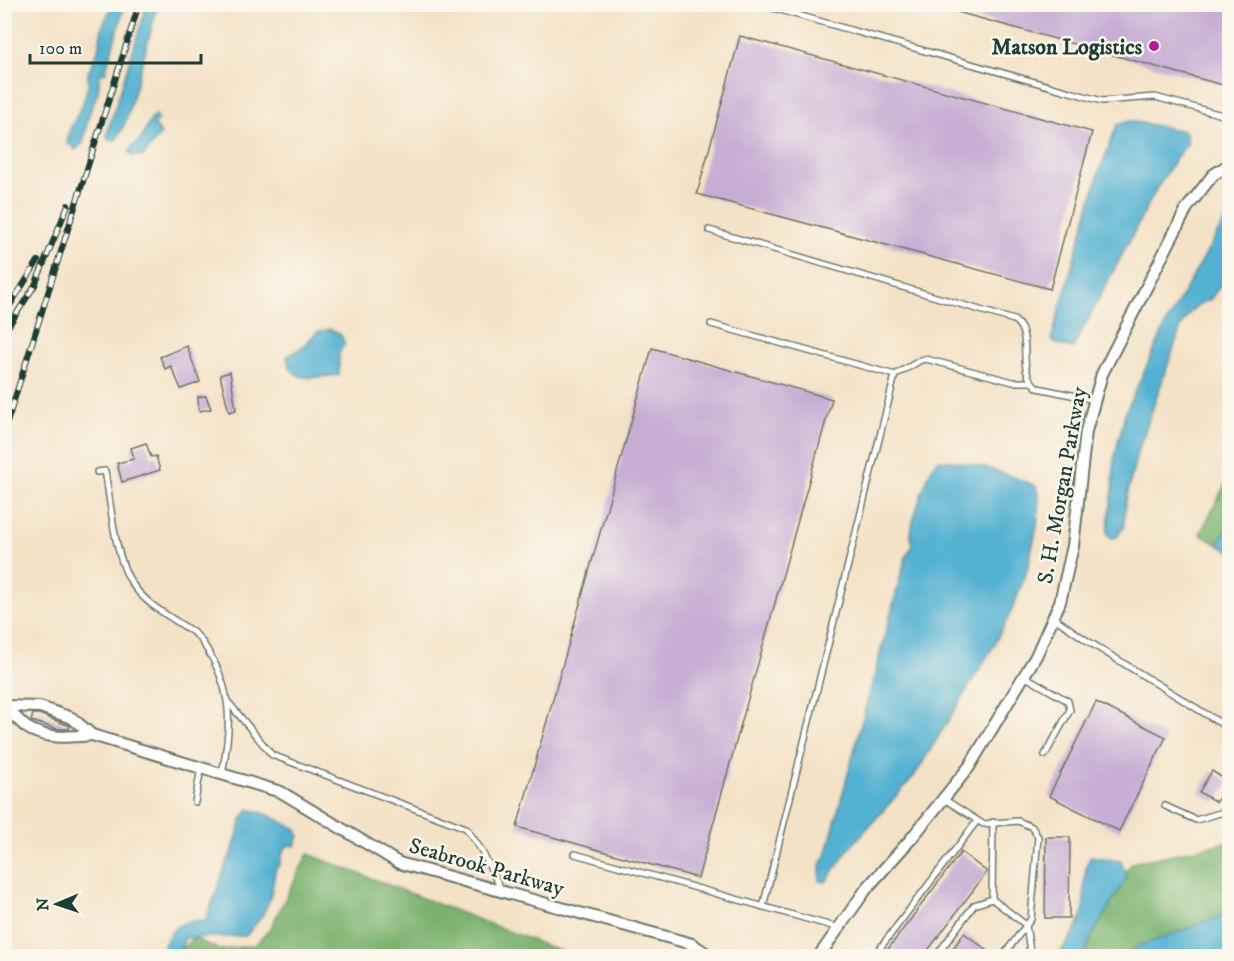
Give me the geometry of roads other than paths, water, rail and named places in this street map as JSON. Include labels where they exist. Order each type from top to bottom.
[{"type":"street","name":"S. H. Morgan Parkway","points":[[819,957],[867,888],[969,767],[1036,656],[1060,602],[1073,546],[1086,431],[1102,374],[1187,208],[1213,175],[1230,164]]},
{"type":"street","name":"Seabrook Parkway","points":[[5,706],[27,727],[44,734],[66,737],[92,735],[281,792],[399,863],[692,944],[710,957]]},
{"type":"street","name":"Seabrook Parkway","points":[[5,706],[40,707],[72,718],[92,735]]},
{"type":"lane","points":[[762,5],[1101,100],[1155,97],[1230,117]]},
{"type":"lane","points":[[709,230],[1014,320],[1020,324],[1023,332],[1026,375],[1031,382],[1038,388],[1095,400]]},
{"type":"lane","points":[[711,324],[895,375],[926,359],[1013,381],[1031,382]]},
{"type":"lane","points":[[763,907],[895,375]]},
{"type":"lane","points":[[97,472],[105,471],[123,568],[131,583],[142,597],[197,635],[217,667],[228,702],[230,736],[222,774]]},
{"type":"lane","points":[[1053,617],[1089,642],[1230,729]]},
{"type":"lane","points":[[1024,676],[1068,701],[1070,705],[1070,710],[1045,755]]},
{"type":"lane","points":[[228,702],[272,755],[466,828],[480,848],[502,891]]},
{"type":"lane","points":[[195,802],[201,768]]},
{"type":"lane","points":[[944,798],[983,824],[1018,821],[1032,827],[1038,837],[1031,919],[1003,957]]},
{"type":"lane","points":[[1165,806],[1196,820],[1230,810]]},
{"type":"lane","points":[[874,957],[977,821]]},
{"type":"lane","points":[[992,899],[993,822]]},
{"type":"lane","points":[[575,854],[839,928]]},
{"type":"lane","points":[[992,899],[1026,925],[1029,957]]},
{"type":"lane","points":[[936,957],[974,905],[992,899]]},
{"type":"water","points":[[112,5],[125,5],[105,73],[100,74],[98,92],[89,114],[83,143],[75,150],[73,146],[67,144],[69,131],[82,106],[88,86],[88,73]]},
{"type":"water","points":[[147,5],[158,5],[126,121],[117,139],[112,141],[107,138],[108,130]]},
{"type":"water","points":[[155,115],[158,119],[154,124],[161,134],[143,156],[133,156],[130,150],[142,137]]},
{"type":"water","points":[[1130,121],[1185,131],[1188,143],[1175,159],[1155,192],[1073,348],[1060,345],[1051,340],[1099,172],[1117,125]]},
{"type":"water","points":[[1229,213],[1229,273],[1210,300],[1192,310],[1181,327],[1136,457],[1125,505],[1124,527],[1117,537],[1111,538],[1107,533],[1113,489],[1114,459],[1125,413],[1167,322]]},
{"type":"water","points":[[330,329],[341,335],[345,344],[339,353],[339,375],[314,378],[299,376],[293,372],[287,357],[301,348],[317,332]]},
{"type":"water","points":[[938,460],[976,465],[1036,486],[1039,498],[1037,527],[1027,571],[1012,610],[993,647],[915,775],[848,850],[826,882],[820,881],[820,865],[826,856],[906,556],[912,547],[911,537],[917,509],[925,484]]},
{"type":"water","points":[[1229,525],[1229,551],[1218,544]]},
{"type":"water","points":[[249,809],[266,814],[297,829],[299,836],[295,846],[288,845],[283,852],[280,864],[276,868],[270,899],[262,916],[246,936],[185,938],[178,956],[160,956],[167,939],[181,924],[206,920],[233,850],[242,819]]},
{"type":"water","points":[[1091,856],[1121,861],[1127,877],[1092,936],[1084,956],[1057,956],[1079,923],[1084,904],[1086,869]]},
{"type":"water","points":[[1229,913],[1229,956],[1127,956],[1135,948]]},
{"type":"railway","points":[[4,432],[139,4]]},
{"type":"railway","points":[[4,333],[35,285],[68,205]]},
{"type":"railway","points":[[4,315],[38,261]]},
{"type":"place","name":"Matson Logistics","points":[[1154,46]]}]
